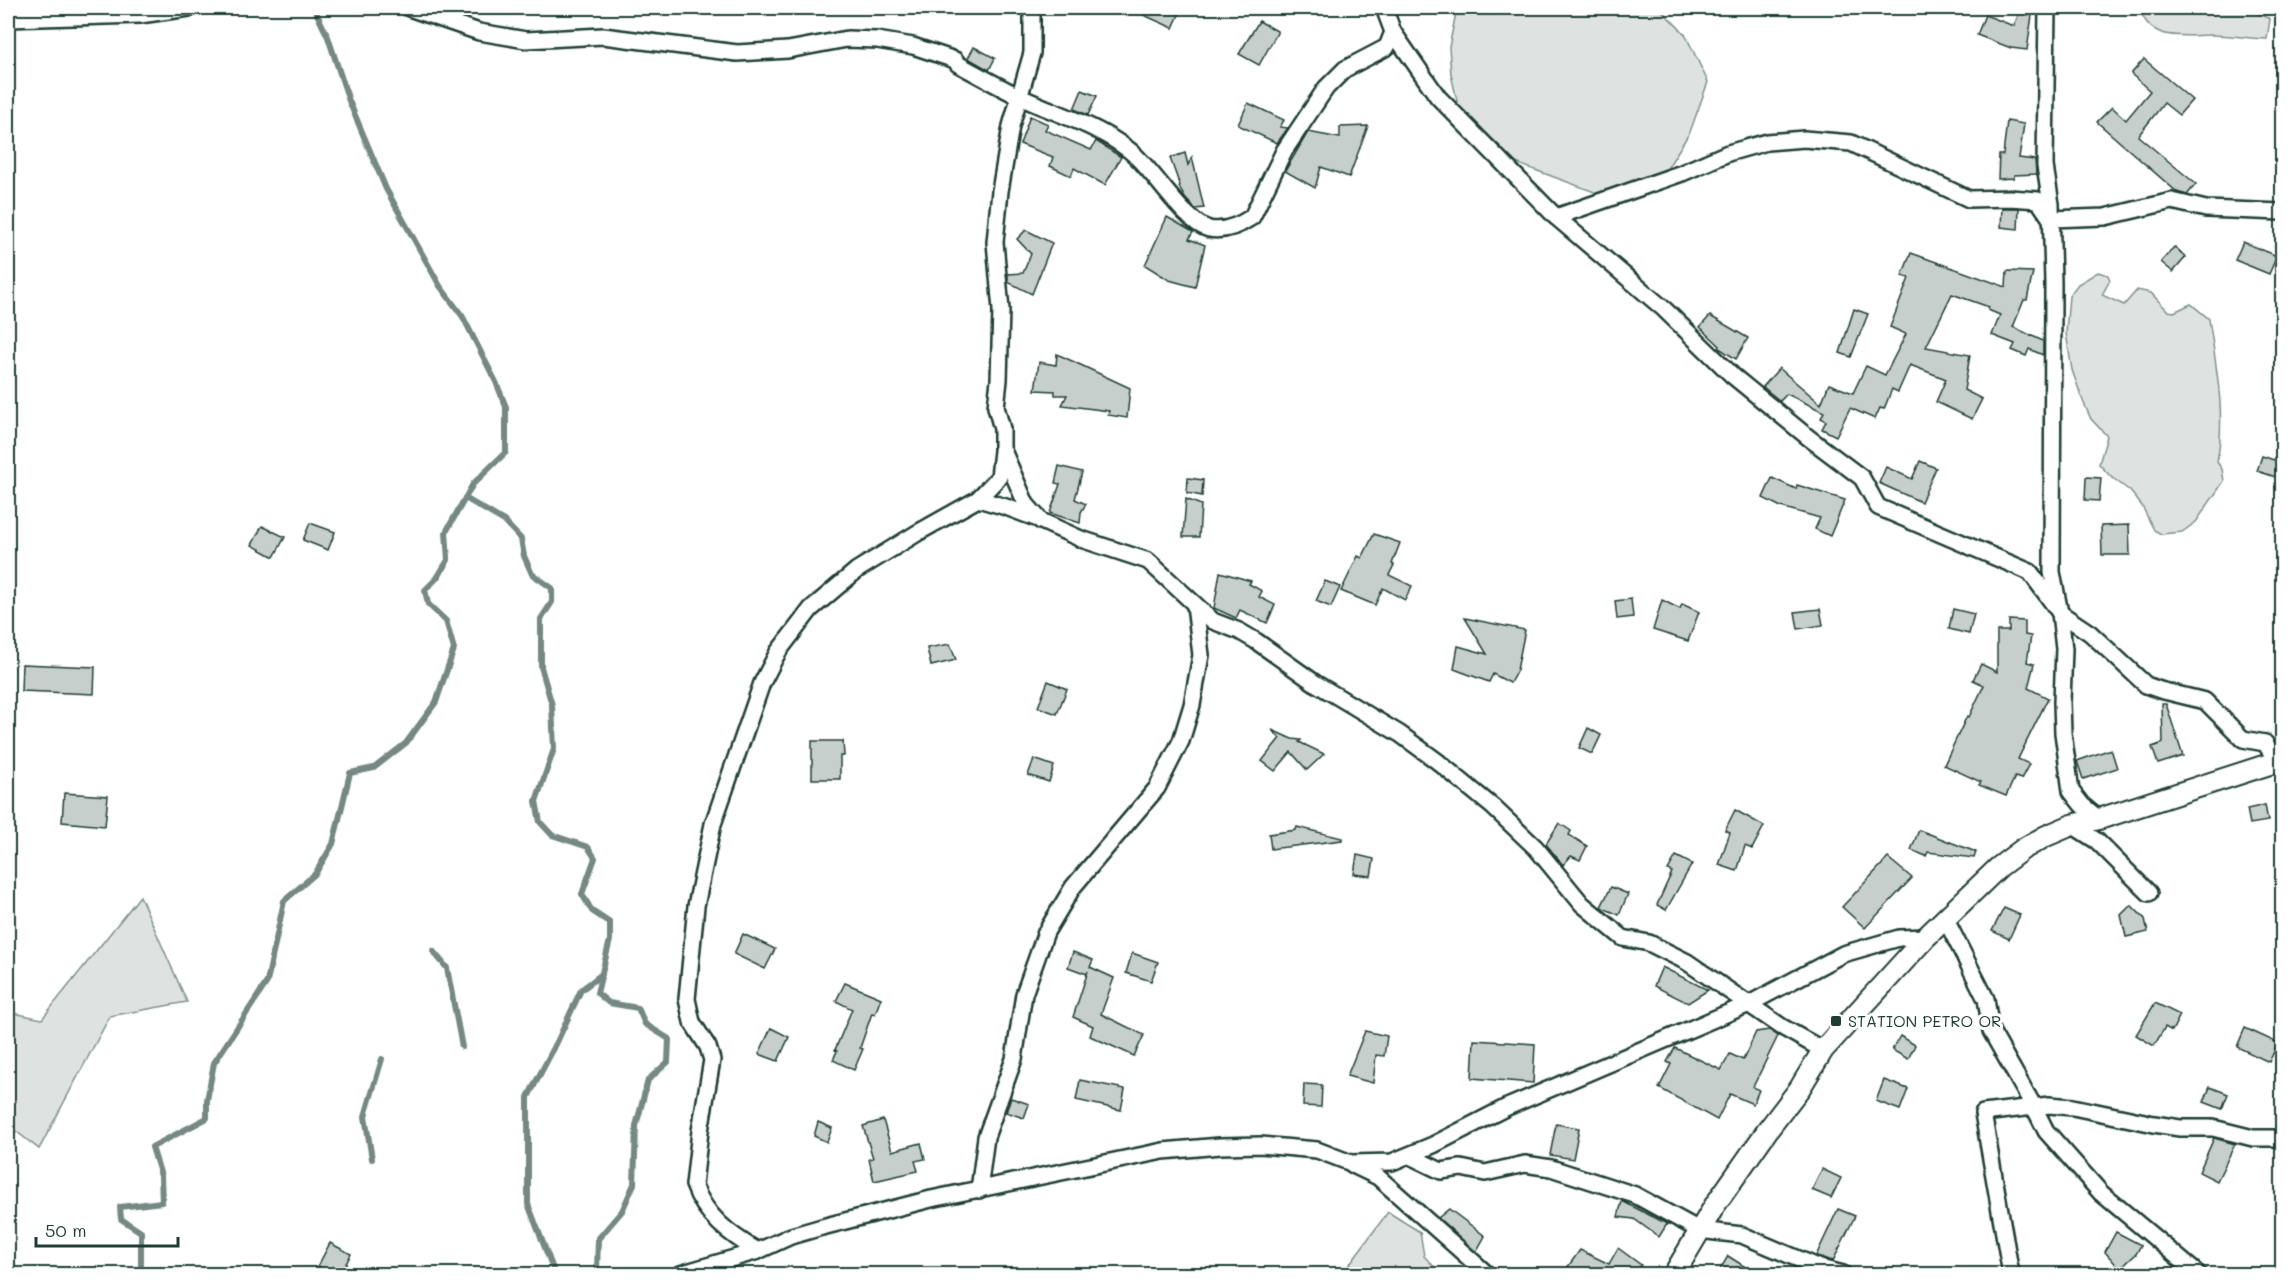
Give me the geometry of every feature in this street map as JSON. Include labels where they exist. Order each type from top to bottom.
[{"type":"street","points":[[8,18],[140,15],[189,8]]},
{"type":"street","points":[[409,8],[479,32],[526,40],[603,36],[736,53],[788,50],[847,39],[877,40],[913,46],[955,60],[958,64],[1019,97],[1074,118],[1110,137],[1144,163],[1195,222],[1210,229],[1226,229],[1252,217],[1284,151],[1326,88],[1345,69],[1387,47],[1393,32]]},
{"type":"street","points":[[758,1251],[732,1236],[716,1222],[694,1185],[712,1060],[708,1047],[692,1022],[687,999],[696,906],[713,824],[762,683],[778,652],[811,609],[857,570],[978,500],[999,477],[1002,429],[996,407],[1001,310],[995,243],[1000,191],[1011,126],[1032,53],[1032,8]]},
{"type":"street","points":[[1384,8],[1393,32],[1438,97],[1556,217],[1664,309],[1733,376],[1862,478],[1878,507],[2030,572],[2060,613],[2090,633],[2146,685],[2205,701],[2243,739],[2265,743],[2280,760],[2098,819],[2072,825],[2046,836],[1999,867],[1945,918],[1823,1050],[1800,1088],[1767,1131],[1699,1230],[1674,1275]]},
{"type":"street","points":[[2047,8],[2045,166],[2051,219],[2052,572],[2064,649],[2063,733],[2072,790],[2082,805],[2098,819]]},
{"type":"street","points":[[1556,217],[1682,173],[1728,153],[1767,142],[1804,139],[1851,143],[1969,199],[2038,200],[2051,219]]},
{"type":"street","points":[[2051,219],[2105,217],[2172,201],[2206,208],[2283,212]]},
{"type":"street","points":[[1002,448],[1023,498],[1041,520]]},
{"type":"street","points":[[978,500],[1006,507],[1081,539],[1148,561],[1213,621],[1239,631],[1256,641],[1315,683],[1400,734],[1437,761],[1493,807],[1536,848],[1582,904],[1623,938],[1649,943],[1687,962],[1782,1027],[1823,1050]]},
{"type":"street","points":[[979,1190],[986,1137],[1014,1059],[1024,993],[1046,932],[1073,886],[1157,788],[1181,741],[1192,705],[1201,655],[1195,605]]},
{"type":"street","points":[[2072,825],[2097,841],[2149,893]]},
{"type":"street","points":[[1945,918],[1986,999],[1991,1031],[2046,1131],[2101,1193],[2198,1275]]},
{"type":"street","points":[[1351,1163],[1392,1162],[1410,1156],[1514,1104],[1749,1004],[1843,954],[1899,938],[1926,938]]},
{"type":"street","points":[[2011,1275],[1983,1113],[2049,1105],[2073,1107],[2163,1125],[2213,1128],[2253,1138],[2283,1138]]},
{"type":"street","points":[[680,1275],[758,1251],[791,1236],[931,1199],[1163,1151],[1262,1145],[1324,1151],[1377,1177],[1487,1275]]},
{"type":"street","points":[[1410,1156],[1441,1171],[1461,1168],[1485,1173],[1526,1164],[1551,1168],[1635,1196],[1699,1230],[1742,1235],[1820,1268],[1843,1275]]},
{"type":"shaded area","points":[[1457,8],[1659,8],[1685,34],[1708,82],[1690,132],[1660,180],[1608,197],[1508,160],[1499,145],[1459,110],[1451,74],[1449,47]]},
{"type":"shaded area","points":[[2140,8],[2247,8],[2270,19],[2267,39],[2218,35],[2169,35],[2151,27]]},
{"type":"shaded area","points":[[2098,272],[2108,275],[2110,280],[2102,295],[2124,305],[2137,290],[2151,293],[2168,311],[2174,312],[2191,304],[2209,319],[2220,408],[2220,444],[2217,462],[2222,469],[2224,481],[2196,522],[2182,532],[2161,534],[2154,530],[2142,506],[2130,491],[2110,476],[2099,464],[2107,436],[2091,419],[2083,401],[2072,370],[2066,333],[2069,296],[2078,284]]},
{"type":"shaded area","points":[[140,896],[187,1002],[110,1016],[39,1149],[8,1125],[8,1012],[42,1019]]},
{"type":"shaded area","points":[[1388,1212],[1420,1232],[1424,1256],[1441,1274],[1338,1274],[1348,1266]]},
{"type":"building","points":[[1128,8],[1182,8],[1173,28]]},
{"type":"building","points":[[2021,8],[2033,8],[2027,50],[2011,48],[1977,35],[1985,15],[2014,26]]},
{"type":"building","points":[[1259,21],[1277,33],[1259,65],[1239,54]]},
{"type":"building","points":[[974,47],[995,58],[989,70],[968,58]]},
{"type":"building","points":[[2144,59],[2192,100],[2179,115],[2164,103],[2138,136],[2196,184],[2187,195],[2177,192],[2097,122],[2112,107],[2126,120],[2150,91],[2131,74]]},
{"type":"building","points":[[1082,90],[1097,96],[1088,115],[1074,109]]},
{"type":"building","points":[[1248,103],[1284,120],[1280,127],[1288,128],[1277,143],[1238,125]]},
{"type":"building","points":[[1030,116],[1048,124],[1045,130],[1091,150],[1096,141],[1121,157],[1105,185],[1074,168],[1071,176],[1050,166],[1053,157],[1020,144]]},
{"type":"building","points":[[2007,121],[2024,124],[2019,158],[2035,160],[2036,174],[2014,175],[2014,178],[1998,179],[1999,155],[2003,155]]},
{"type":"building","points":[[1368,126],[1349,177],[1321,167],[1315,188],[1285,171],[1308,132],[1340,138],[1340,127]]},
{"type":"building","points":[[1185,153],[1188,165],[1192,157],[1204,208],[1195,209],[1179,187],[1170,158]]},
{"type":"building","points":[[2002,208],[2019,208],[2018,229],[2001,227]]},
{"type":"building","points":[[1167,217],[1193,232],[1189,239],[1205,245],[1195,287],[1169,280],[1145,265]]},
{"type":"building","points":[[1026,230],[1052,243],[1032,294],[1008,282],[1008,274],[1023,273],[1031,254],[1017,239]]},
{"type":"building","points":[[2243,242],[2277,256],[2269,274],[2235,260]]},
{"type":"building","points":[[2174,247],[2186,257],[2173,272],[2161,262]]},
{"type":"building","points":[[1911,253],[2006,287],[2007,271],[2033,272],[2027,300],[2024,300],[2013,327],[2043,341],[2043,355],[2029,349],[2026,356],[2012,350],[2015,344],[1992,335],[2000,315],[1988,310],[1989,307],[1952,294],[1926,347],[1970,355],[1964,390],[1982,399],[1972,419],[1936,402],[1946,379],[1910,365],[1898,392],[1892,389],[1884,409],[1880,408],[1875,419],[1850,408],[1836,436],[1822,429],[1826,421],[1821,418],[1824,412],[1787,394],[1780,401],[1763,387],[1779,368],[1821,404],[1829,384],[1853,393],[1866,366],[1885,375],[1906,334],[1890,327],[1909,278],[1902,276]]},
{"type":"building","points":[[1854,309],[1868,314],[1851,357],[1840,353]]},
{"type":"building","points":[[1710,316],[1748,338],[1736,359],[1719,348],[1720,346],[1700,327]]},
{"type":"building","points":[[1057,354],[1130,388],[1127,418],[1108,415],[1109,411],[1062,405],[1067,395],[1055,395],[1055,391],[1035,390],[1039,362],[1056,365]]},
{"type":"building","points":[[2262,456],[2283,463],[2279,478],[2257,471]]},
{"type":"building","points":[[1920,461],[1936,468],[1921,502],[1879,483],[1886,467],[1912,479]]},
{"type":"building","points":[[1059,466],[1082,472],[1075,499],[1086,504],[1081,512],[1080,523],[1050,513],[1060,484],[1055,483]]},
{"type":"building","points":[[2086,477],[2101,478],[2099,501],[2085,500]]},
{"type":"building","points":[[1188,478],[1203,480],[1202,496],[1187,493]]},
{"type":"building","points":[[1772,478],[1796,489],[1797,485],[1845,500],[1830,536],[1815,529],[1820,518],[1781,507],[1763,498]]},
{"type":"building","points":[[1186,499],[1201,505],[1199,537],[1183,537]]},
{"type":"building","points":[[310,523],[335,532],[328,550],[303,540]]},
{"type":"building","points":[[2129,525],[2130,555],[2102,555],[2101,526]]},
{"type":"building","points":[[262,526],[285,537],[274,557],[252,545]]},
{"type":"building","points":[[1374,534],[1400,543],[1389,575],[1412,586],[1405,600],[1383,588],[1375,605],[1341,591],[1358,556],[1362,558]]},
{"type":"building","points":[[1220,572],[1251,581],[1249,584],[1262,591],[1259,597],[1275,605],[1267,623],[1240,610],[1236,618],[1214,608]]},
{"type":"building","points":[[1325,581],[1340,587],[1331,607],[1316,601]]},
{"type":"building","points":[[1631,599],[1633,617],[1617,619],[1615,601]]},
{"type":"building","points":[[1662,600],[1680,609],[1682,604],[1699,612],[1688,641],[1653,630]]},
{"type":"building","points":[[1820,609],[1823,625],[1798,629],[1795,612]]},
{"type":"building","points":[[1953,609],[1974,614],[1969,634],[1949,629]]},
{"type":"building","points":[[1465,618],[1525,630],[1517,670],[1510,683],[1493,674],[1489,682],[1454,669],[1458,646],[1487,654]]},
{"type":"building","points":[[2009,620],[2025,621],[2025,635],[2031,636],[2027,662],[2034,664],[2028,688],[2048,698],[2018,759],[2029,764],[2021,779],[2015,777],[2006,796],[1979,785],[1981,782],[1944,765],[1984,685],[1973,680],[1981,664],[1997,672],[1997,631],[2009,631]]},
{"type":"building","points":[[950,644],[956,660],[931,666],[927,648]]},
{"type":"building","points":[[22,664],[95,667],[94,694],[21,691]]},
{"type":"building","points":[[1048,681],[1067,689],[1057,714],[1038,707]]},
{"type":"building","points":[[2162,704],[2166,704],[2183,756],[2158,764],[2152,747],[2163,743]]},
{"type":"building","points":[[1588,728],[1601,735],[1592,754],[1579,748]]},
{"type":"building","points":[[1272,730],[1292,739],[1301,740],[1299,742],[1324,754],[1307,770],[1291,752],[1275,771],[1262,761],[1280,738]]},
{"type":"building","points":[[812,741],[843,741],[844,756],[840,756],[840,779],[812,779]]},
{"type":"building","points":[[2111,749],[2117,768],[2083,779],[2077,761]]},
{"type":"building","points":[[1034,759],[1054,766],[1049,782],[1028,775]]},
{"type":"building","points":[[64,793],[108,796],[105,826],[62,822]]},
{"type":"building","points":[[2265,805],[2268,821],[2250,824],[2247,809]]},
{"type":"building","points":[[1735,810],[1764,826],[1752,849],[1745,846],[1737,871],[1719,865],[1730,832],[1725,830]]},
{"type":"building","points":[[1559,823],[1571,831],[1569,835],[1587,846],[1580,860],[1571,856],[1563,865],[1546,844]]},
{"type":"building","points":[[1297,827],[1342,838],[1342,840],[1271,849],[1269,834],[1296,830]]},
{"type":"building","points":[[1919,830],[1976,852],[1974,858],[1928,852],[1926,856],[1911,850]]},
{"type":"building","points":[[1357,855],[1374,859],[1371,876],[1354,874]]},
{"type":"building","points":[[1676,856],[1692,864],[1666,910],[1657,905],[1672,872],[1668,870]]},
{"type":"building","points":[[1888,858],[1912,878],[1865,928],[1842,907]]},
{"type":"building","points":[[1611,887],[1628,894],[1619,915],[1601,907]]},
{"type":"building","points":[[2131,905],[2145,919],[2148,932],[2126,937],[2121,915]]},
{"type":"building","points":[[2004,908],[2020,915],[2009,939],[1992,931]]},
{"type":"building","points":[[743,934],[775,949],[765,969],[734,954]]},
{"type":"building","points":[[1073,952],[1093,960],[1090,967],[1114,978],[1101,1014],[1144,1035],[1134,1056],[1090,1036],[1093,1026],[1073,1017],[1088,971],[1087,974],[1068,967]]},
{"type":"building","points":[[1132,953],[1158,962],[1151,981],[1126,973]]},
{"type":"building","points":[[1662,967],[1708,990],[1688,1003],[1654,986]]},
{"type":"building","points":[[845,983],[881,998],[875,1014],[872,1013],[860,1048],[863,1049],[854,1070],[833,1060],[852,1009],[836,1001]]},
{"type":"building","points":[[2155,1003],[2180,1015],[2172,1031],[2165,1027],[2154,1046],[2136,1035]]},
{"type":"building","points":[[771,1028],[789,1037],[778,1061],[759,1054]]},
{"type":"building","points":[[2245,1028],[2278,1043],[2269,1062],[2237,1047]]},
{"type":"building","points":[[1769,1030],[1778,1036],[1753,1087],[1759,1090],[1753,1104],[1730,1094],[1717,1120],[1659,1088],[1671,1064],[1667,1062],[1675,1048],[1721,1070],[1730,1054],[1743,1060],[1756,1032]]},
{"type":"building","points":[[1365,1031],[1387,1036],[1384,1056],[1376,1055],[1373,1083],[1347,1076]]},
{"type":"building","points":[[1900,1036],[1915,1045],[1908,1059],[1892,1050]]},
{"type":"building","points":[[1474,1040],[1535,1044],[1533,1083],[1472,1078]]},
{"type":"building","points":[[1080,1080],[1125,1089],[1121,1110],[1076,1100]]},
{"type":"building","points":[[1884,1080],[1908,1089],[1900,1110],[1876,1101]]},
{"type":"building","points":[[1304,1084],[1322,1085],[1321,1107],[1303,1106]]},
{"type":"building","points":[[2210,1087],[2228,1094],[2222,1109],[2204,1102]]},
{"type":"building","points":[[1011,1098],[1029,1104],[1024,1118],[1006,1112]]},
{"type":"building","points":[[883,1120],[892,1151],[921,1143],[925,1159],[915,1161],[918,1171],[874,1181],[869,1159],[873,1158],[863,1126]]},
{"type":"building","points":[[818,1122],[832,1128],[827,1142],[814,1136]]},
{"type":"building","points":[[1556,1124],[1579,1128],[1573,1159],[1550,1155]]},
{"type":"building","points":[[2214,1138],[2235,1144],[2217,1181],[2199,1172]]},
{"type":"building","points":[[1822,1169],[1841,1178],[1831,1198],[1812,1190]]},
{"type":"building","points":[[1622,1201],[1667,1224],[1659,1237],[1634,1219],[1618,1217]]},
{"type":"building","points":[[1449,1209],[1485,1236],[1476,1252],[1438,1218]]},
{"type":"building","points":[[1838,1209],[1855,1216],[1833,1261],[1816,1256]]},
{"type":"building","points":[[2116,1232],[2141,1245],[2136,1254],[2120,1269],[2105,1252]]},
{"type":"building","points":[[330,1243],[351,1254],[340,1275],[335,1275],[318,1266]]},
{"type":"building","points":[[1618,1248],[1641,1265],[1635,1275],[1562,1275],[1580,1250],[1609,1264]]},
{"type":"building","points":[[1728,1256],[1758,1275],[1717,1275]]},
{"type":"waterway","points":[[141,1274],[141,1232],[121,1219],[120,1207],[162,1202],[161,1176],[152,1147],[207,1118],[207,1100],[214,1063],[267,982],[284,901],[315,874],[333,844],[350,773],[374,768],[406,743],[436,702],[454,649],[446,621],[428,604],[425,590],[437,578],[448,560],[446,532],[473,484],[506,452],[506,407],[496,382],[463,317],[440,286],[386,189],[349,101],[328,37],[314,8]]},
{"type":"waterway","points":[[465,498],[504,521],[521,539],[524,556],[532,574],[552,588],[552,602],[541,619],[541,667],[552,705],[554,749],[536,801],[540,822],[552,835],[588,847],[595,858],[582,894],[592,911],[610,923],[610,940],[597,993],[609,1003],[638,1008],[645,1024],[669,1039],[668,1062],[648,1080],[636,1126],[634,1184],[622,1211],[598,1239],[597,1270]]},
{"type":"waterway","points":[[433,951],[447,968],[462,1047]]},
{"type":"waterway","points":[[555,1274],[528,1204],[528,1097],[581,990],[602,974]]},
{"type":"waterway","points":[[372,1159],[365,1116],[382,1059]]},
{"type":"place","name":"STATION PETRO OR","points":[[1836,1021]]}]
